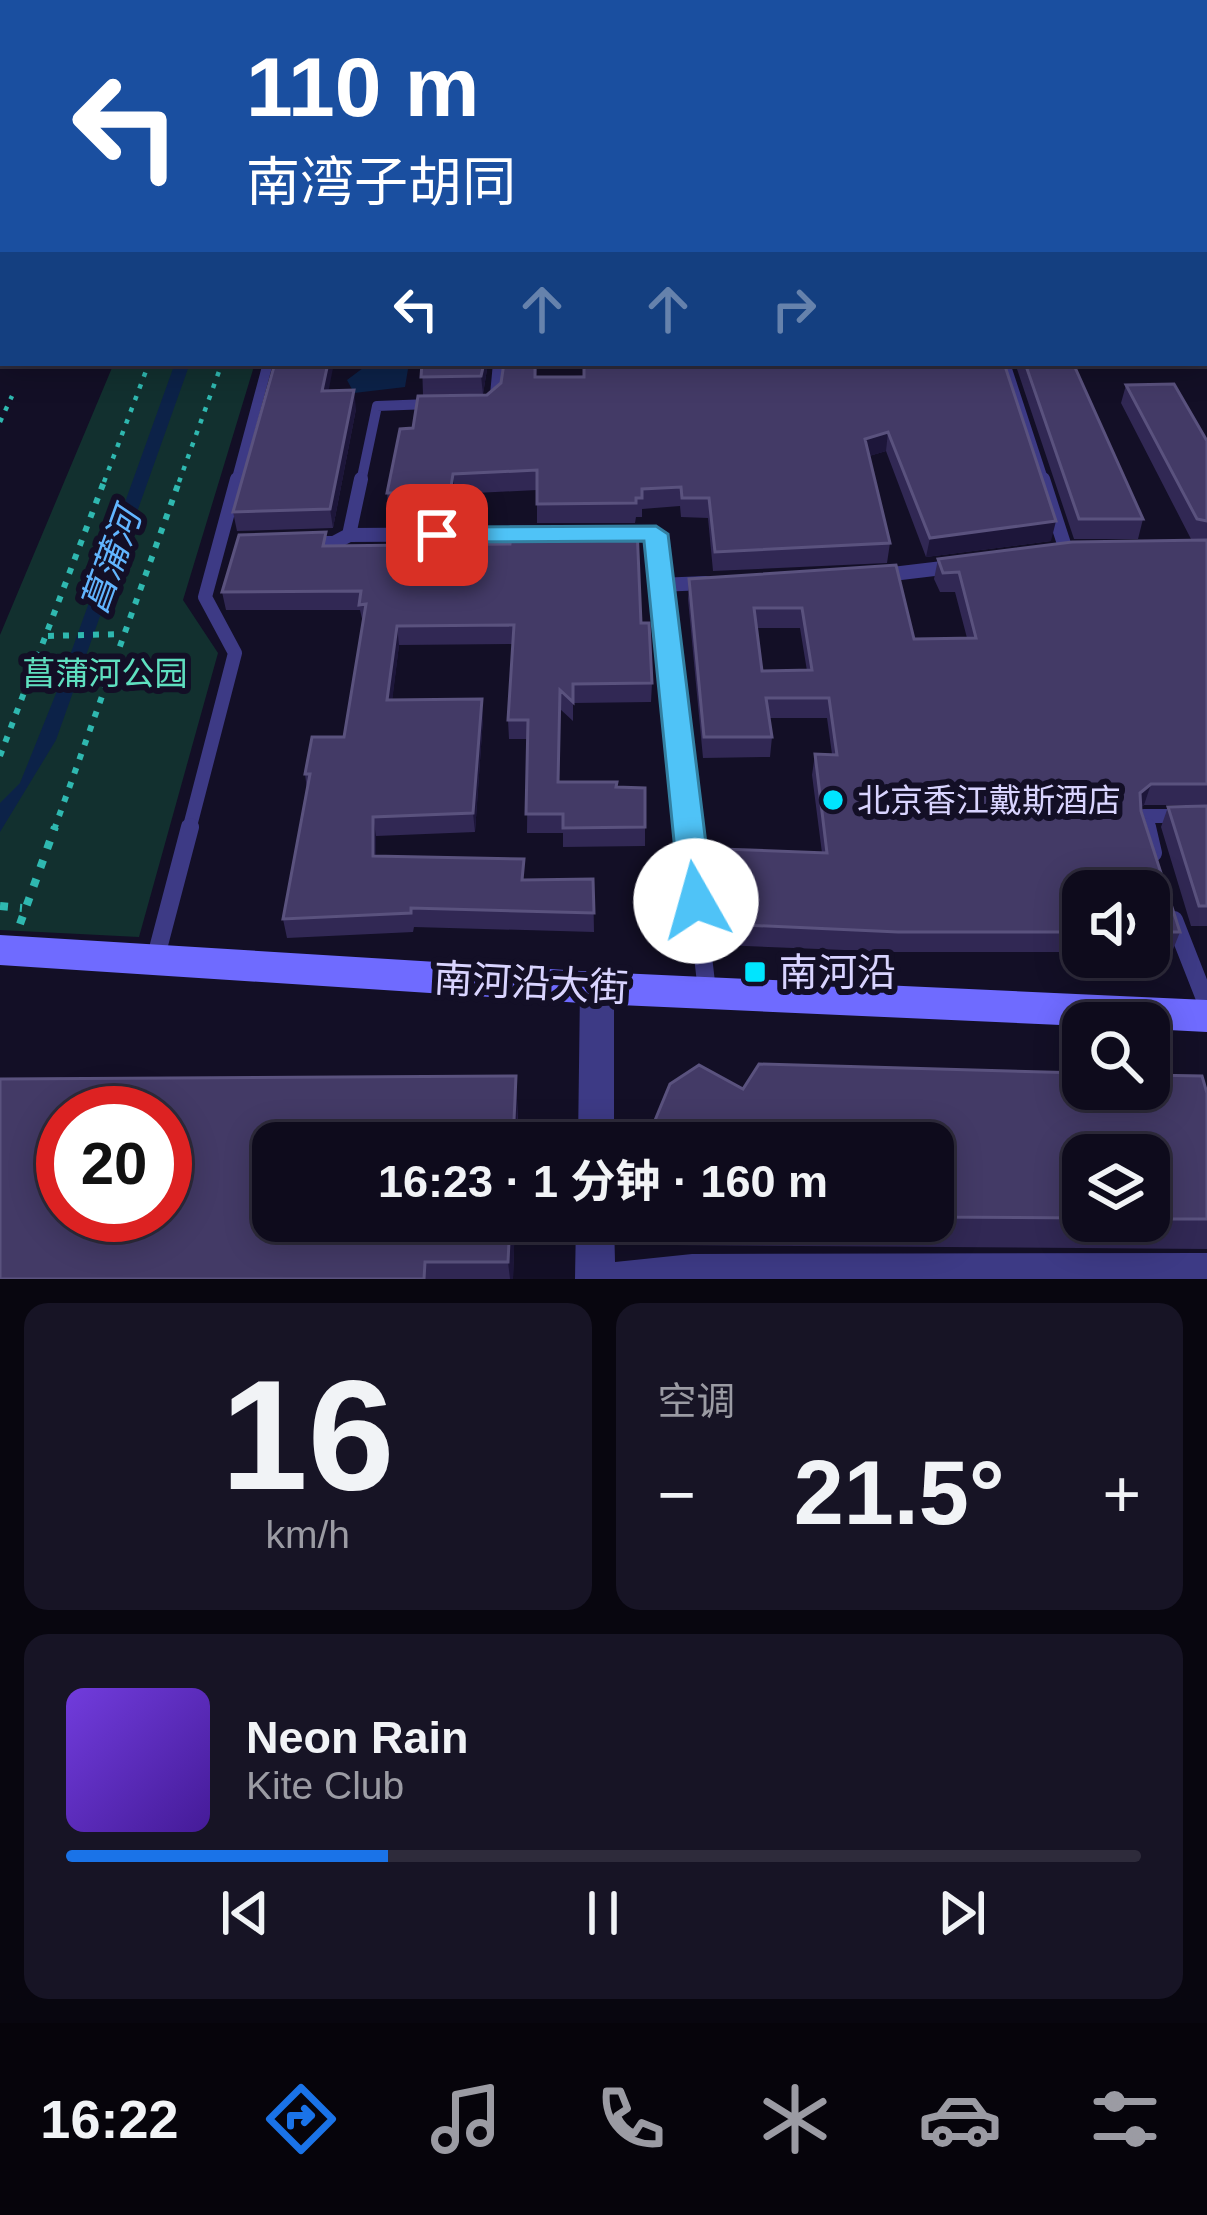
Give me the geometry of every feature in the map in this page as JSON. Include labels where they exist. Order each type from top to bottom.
[{"type":"main road","name":"南河沿大街","points":[[7,951],[597,988],[1207,1016]]},
{"type":"street","points":[[596,1122],[597,988]]},
{"type":"street","points":[[595,1279],[596,1242]]},
{"type":"street","points":[[620,1279],[692,1273],[1207,1272]]},
{"type":"lane","points":[[154,960],[235,653],[205,597],[267,366]]},
{"type":"lane","points":[[466,404],[487,404],[495,395],[498,366]]},
{"type":"lane","points":[[1006,366],[1066,550]]},
{"type":"lane","points":[[350,535],[377,406],[446,404]]},
{"type":"lane","points":[[288,543],[334,543],[350,535],[538,534]]},
{"type":"lane","points":[[608,534],[656,534],[658,585],[707,991]]},
{"type":"lane","points":[[218,543],[241,543]]},
{"type":"lane","points":[[1046,554],[1089,550]]},
{"type":"lane","points":[[858,576],[964,566]]},
{"type":"lane","points":[[658,585],[724,582]]},
{"type":"lane","points":[[1158,867],[1144,815],[1207,816]]},
{"type":"lane","points":[[1171,909],[1207,1004]]},
{"type":"path","points":[[0,756],[148,366]]},
{"type":"path","points":[[7,951],[221,366]]},
{"type":"path","points":[[0,422],[13,396]]},
{"type":"path","points":[[48,636],[122,634]]},
{"type":"path","points":[[0,906],[22,908]]},
{"type":"green space","name":"菖蒲河公园","points":[[113,366],[254,366],[183,600],[218,653],[139,937],[0,930],[0,635]]},
{"type":"water","name":"菖蒲河","points":[[174,366],[189,366],[56,740],[0,832],[0,803],[20,783]]},
{"type":"water","points":[[408,366],[405,387],[354,393],[347,380],[363,368]]},
{"type":"building","points":[[274,366],[327,366],[322,391],[354,390],[330,509],[233,512]]},
{"type":"building","points":[[422,366],[483,366],[481,376],[421,377]]},
{"type":"building","points":[[504,366],[535,366],[535,377],[584,377],[584,366],[1005,366],[1056,521],[930,538],[888,432],[865,439],[890,543],[715,552],[709,498],[682,498],[681,487],[642,489],[636,503],[537,504],[537,470],[453,474],[450,493],[387,493],[400,429],[413,428],[418,396],[487,395],[501,383]]},
{"type":"building","points":[[1026,366],[1074,366],[1143,519],[1079,519]]},
{"type":"building","points":[[1174,384],[1207,441],[1207,521],[1197,519],[1126,385]]},
{"type":"building","points":[[511,527],[637,527],[641,623],[649,623],[652,683],[573,684],[573,702],[560,690],[558,782],[617,782],[616,787],[645,788],[645,827],[563,828],[563,814],[526,814],[528,720],[508,720],[514,625],[397,626],[387,700],[482,699],[473,813],[373,817],[373,856],[524,859],[522,880],[593,879],[594,913],[411,908],[411,913],[283,919],[310,774],[305,774],[312,737],[344,737],[366,604],[359,605],[361,591],[222,592],[239,535],[326,532],[323,546],[510,544]]},
{"type":"building","points":[[1207,540],[1207,784],[1151,784],[1140,793],[1160,870],[1062,870],[1062,932],[898,932],[722,924],[722,849],[827,853],[815,754],[837,755],[829,698],[766,698],[772,737],[704,737],[689,579],[896,565],[914,639],[976,638],[959,572],[943,573],[938,559],[1072,542]],"holes":[[[754,608],[802,608],[812,670],[762,671]]]},
{"type":"building","points":[[1207,806],[1207,906],[1199,906],[1168,807]]},
{"type":"building","points":[[1170,901],[1180,932],[1170,932]]},
{"type":"building","points":[[759,1064],[1062,1072],[1062,1110],[1170,1110],[1170,1075],[1202,1076],[1207,1093],[1207,1219],[1170,1219],[1170,1134],[1062,1134],[1062,1218],[954,1217],[954,1122],[654,1122],[670,1084],[699,1065],[743,1089]]},
{"type":"building","points":[[516,1076],[514,1122],[252,1122],[252,1242],[509,1242],[508,1262],[425,1262],[424,1279],[0,1279],[0,1079]]},
{"type":"place","name":"北京香江戴斯酒店","points":[[833,800]]},
{"type":"place","name":"南河沿","points":[[755,972]]},
{"type":"route","points":[[437,535],[656,534],[696,901]]}]
